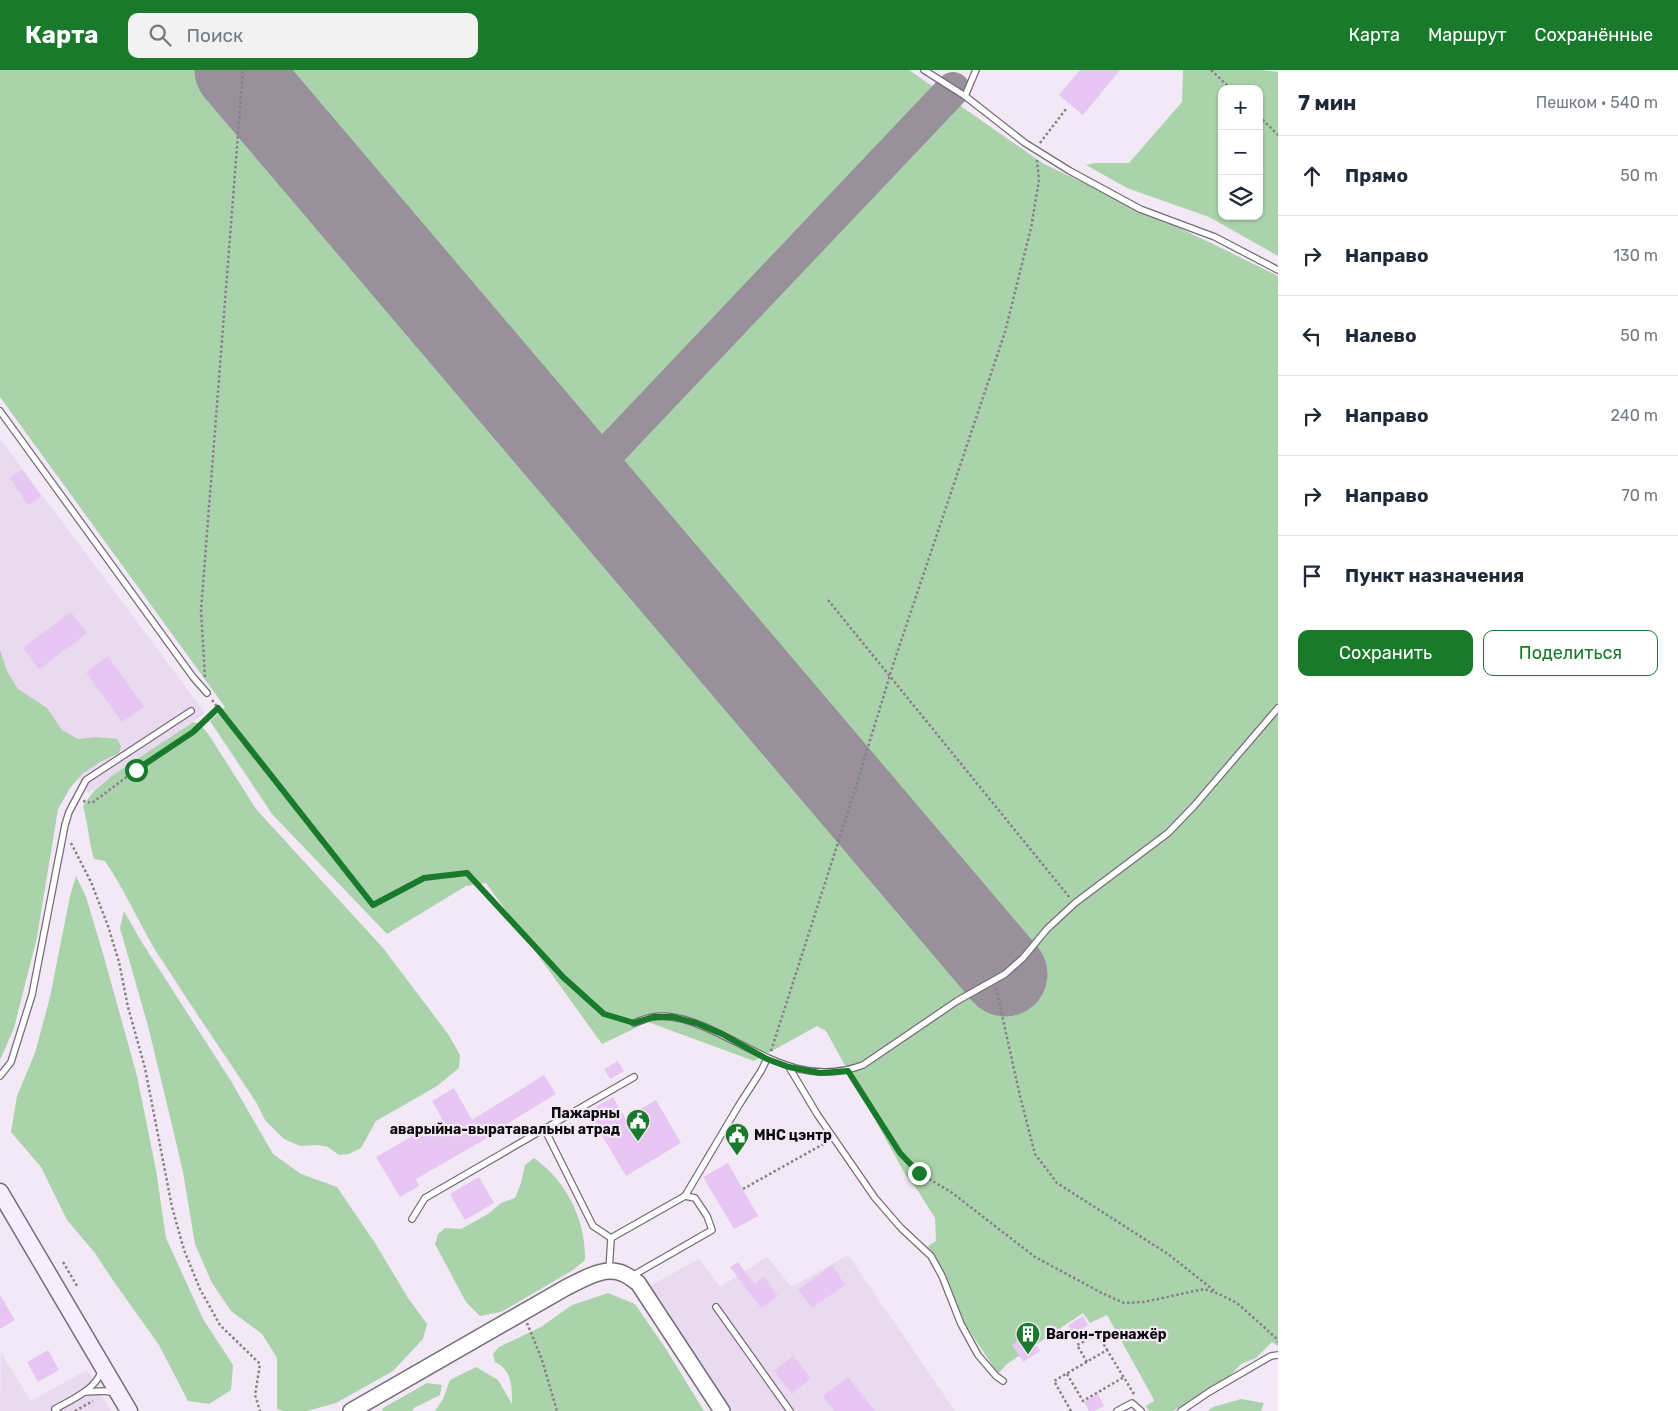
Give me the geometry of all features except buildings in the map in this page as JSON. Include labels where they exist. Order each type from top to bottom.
[{"type":"main road","points":[[0,1192],[129,1411]]},
{"type":"street","points":[[352,1411],[567,1287],[592,1275],[609,1271],[623,1273],[638,1283],[722,1411]]},
{"type":"lane","points":[[924,70],[965,96],[1025,143],[1070,170],[1140,209],[1215,237],[1278,270]]},
{"type":"lane","points":[[965,96],[976,70]]},
{"type":"lane","points":[[0,411],[193,678],[206,693]]},
{"type":"lane","points":[[634,1023],[653,1017],[673,1017],[696,1023],[722,1034],[767,1059],[789,1067],[820,1073],[848,1071],[863,1065],[957,1001],[1005,974],[1023,958],[1047,929],[1074,903],[1110,874],[1168,833],[1194,806],[1278,708]]},
{"type":"lane","points":[[0,1076],[11,1062],[32,995],[69,812],[86,780],[191,711]]},
{"type":"lane","points":[[610,1238],[685,1196],[739,1105],[761,1072],[767,1059]]},
{"type":"lane","points":[[789,1067],[817,1114],[875,1198],[901,1228],[931,1256],[942,1276],[961,1324],[978,1355],[1003,1382]]},
{"type":"lane","points":[[412,1219],[425,1198],[634,1077]]},
{"type":"lane","points":[[544,1128],[593,1226],[610,1238]]},
{"type":"lane","points":[[630,1278],[712,1230],[707,1216],[695,1198],[685,1196]]},
{"type":"lane","points":[[609,1271],[610,1238]]},
{"type":"lane","points":[[716,1307],[790,1411]]},
{"type":"lane","points":[[1181,1411],[1209,1392],[1271,1356],[1278,1355]]},
{"type":"lane","points":[[55,1410],[83,1392],[97,1380],[101,1374],[102,1364]]},
{"type":"lane","points":[[83,1392],[104,1391],[119,1394]]},
{"type":"lane","points":[[1118,1411],[1132,1403],[1141,1411]]},
{"type":"path","points":[[243,70],[201,610],[206,693],[373,905],[424,878],[467,873],[563,977],[604,1014],[634,1023]]},
{"type":"path","points":[[1211,70],[1227,85]]},
{"type":"path","points":[[767,1059],[782,1019],[889,677],[1005,332],[1031,228],[1038,190],[1036,149],[1066,109]]},
{"type":"path","points":[[1263,120],[1278,135]]},
{"type":"path","points":[[828,600],[1074,903]]},
{"type":"path","points":[[76,800],[92,804],[136,770],[193,732],[218,708]]},
{"type":"path","points":[[65,825],[74,850],[91,882],[108,926],[119,962],[128,1007],[145,1068],[172,1207],[184,1250],[200,1289],[220,1325],[260,1364],[255,1395],[260,1411]]},
{"type":"path","points":[[994,980],[1035,1154],[1057,1183],[1168,1254],[1219,1294],[1236,1303],[1275,1337],[1278,1342]]},
{"type":"path","points":[[848,1071],[900,1153],[919,1173],[951,1192],[1035,1257],[1124,1303],[1144,1302],[1204,1290],[1219,1294]]},
{"type":"path","points":[[743,1189],[833,1138]]},
{"type":"path","points":[[63,1262],[77,1286]]},
{"type":"path","points":[[523,1313],[542,1360],[557,1411]]},
{"type":"path","points":[[1087,1362],[1078,1345],[1098,1334],[1134,1394],[1132,1403]]},
{"type":"path","points":[[1071,1411],[1054,1381],[1107,1350]]},
{"type":"path","points":[[1067,1374],[1083,1400],[1124,1377]]},
{"type":"path","points":[[75,1411],[96,1399]]},
{"type":"shaded area","points":[[0,439],[205,713],[88,793],[0,680]]},
{"type":"shaded area","points":[[848,1255],[955,1411],[729,1411],[648,1287],[699,1259],[720,1287],[767,1257],[792,1287]]},
{"type":"shaded area","points":[[1,1353],[31,1401],[87,1370],[111,1411],[0,1411]]},
{"type":"green space","points":[[0,70],[909,70],[1044,164],[1278,276],[1278,1346],[1272,1342],[1256,1358],[1241,1364],[1224,1382],[1173,1411],[1149,1411],[1146,1406],[1154,1401],[1153,1398],[1107,1315],[1090,1323],[1083,1313],[1007,1364],[998,1374],[965,1324],[928,1246],[936,1241],[935,1218],[905,1174],[826,1031],[817,1026],[754,1061],[648,1022],[602,1044],[486,883],[466,886],[387,934],[272,814],[210,721],[225,707],[0,397]]},
{"type":"green space","points":[[1183,70],[1262,70],[1278,72],[1278,256],[1209,217],[1127,188],[1086,165],[1095,163],[1129,163],[1182,102]]},
{"type":"green space","points":[[0,650],[7,671],[18,689],[47,708],[62,730],[78,739],[97,737],[117,739],[121,746],[119,753],[100,762],[82,774],[70,788],[58,809],[37,937],[14,1028],[0,1060]]},
{"type":"green space","points":[[193,722],[200,724],[209,735],[256,809],[383,948],[448,1034],[460,1055],[459,1068],[437,1086],[376,1121],[361,1148],[349,1154],[339,1155],[328,1147],[318,1145],[300,1146],[284,1139],[265,1120],[256,1102],[154,948],[105,861],[94,859],[83,806],[94,791],[113,775]]},
{"type":"green space","points":[[76,876],[86,897],[137,1076],[156,1170],[166,1238],[203,1319],[233,1365],[231,1390],[209,1404],[188,1401],[159,1345],[95,1253],[67,1220],[41,1167],[11,1132],[17,1096],[35,1053],[50,997],[70,896]]},
{"type":"green space","points":[[124,911],[141,941],[231,1081],[273,1154],[301,1174],[337,1187],[375,1243],[408,1298],[427,1324],[423,1339],[393,1371],[336,1403],[307,1411],[283,1411],[277,1409],[277,1358],[262,1334],[231,1311],[212,1283],[195,1244],[183,1172],[166,1100],[148,1026],[120,928]]},
{"type":"green space","points":[[534,1158],[556,1178],[572,1203],[582,1231],[585,1260],[573,1270],[501,1312],[480,1316],[466,1302],[435,1244],[438,1234],[445,1228],[461,1229],[488,1214],[501,1203],[515,1198],[525,1165]]},
{"type":"green space","points":[[608,1293],[635,1304],[666,1349],[704,1411],[435,1411],[443,1399],[450,1380],[476,1367],[498,1380],[512,1404],[512,1391],[508,1374],[501,1365],[495,1362],[493,1354],[499,1347],[541,1327],[572,1305]]},
{"type":"green space","points":[[427,1383],[442,1385],[440,1395],[414,1408],[412,1411],[382,1411],[383,1408]]},
{"type":"green space","points":[[1241,1399],[1264,1403],[1261,1411],[1208,1411],[1213,1407]]},
{"type":"taxiway","points":[[574,467],[604,457],[953,89]]},
{"type":"runway","points":[[237,70],[1005,974]]},
{"type":"place","name":"Пажарны аварыйна-выратавальны атрад","points":[[638,1142]]},
{"type":"place","name":"МНС цэнтр","points":[[737,1156]]},
{"type":"place","name":"Вагон-тренажёр","points":[[1028,1355]]},
{"type":"route","points":[[136,770],[193,732],[218,708],[373,905],[424,878],[467,873],[563,977],[604,1014],[634,1023],[653,1017],[673,1017],[696,1023],[722,1034],[767,1059],[789,1067],[820,1073],[848,1071],[900,1153],[919,1173]]}]
